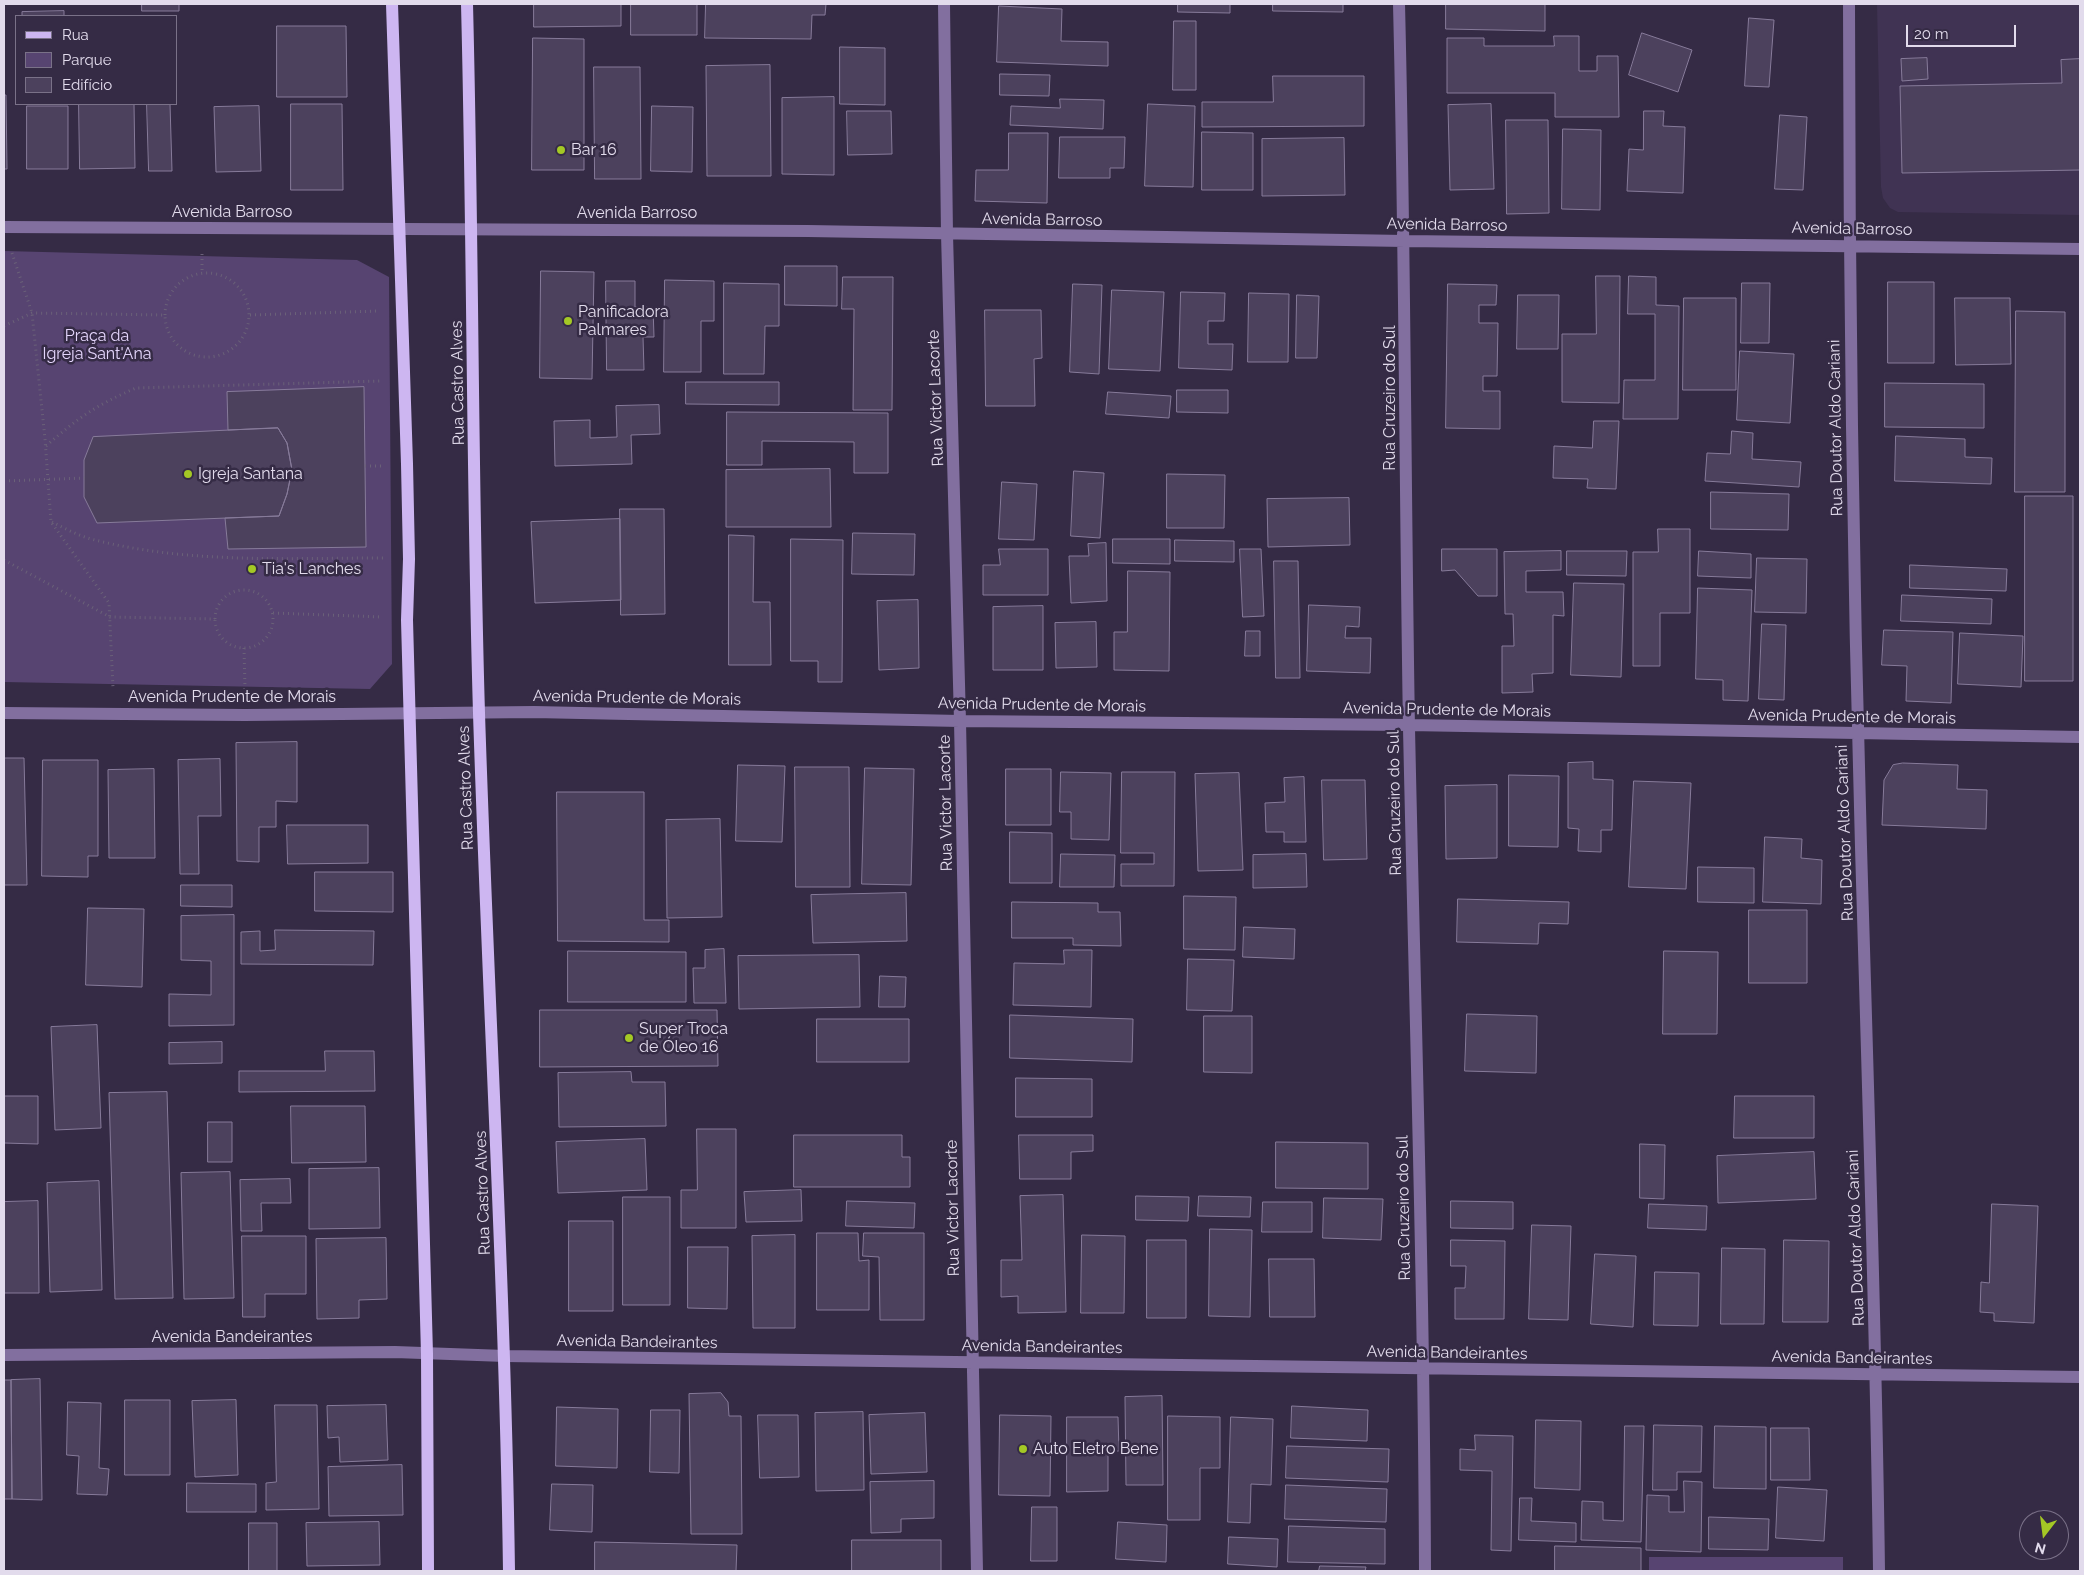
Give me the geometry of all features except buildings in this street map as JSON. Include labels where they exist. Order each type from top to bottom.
[{"type":"main road","points":[[392,4],[409,559],[407,620],[427,1354],[428,1571]]},
{"type":"main road","name":"Rua Castro Alves","points":[[467,4],[473,228],[479,712],[505,1356],[509,1571]]},
{"type":"street","name":"Rua Victor Lacorte","points":[[944,4],[977,1571]]},
{"type":"street","name":"Rua Cruzeiro do Sul","points":[[1399,4],[1405,241],[1409,725],[1424,1369],[1425,1571]]},
{"type":"street","name":"Rua Doutor Aldo Cariani","points":[[1849,4],[1849,245],[1858,734],[1877,1374],[1879,1571]]},
{"type":"street","name":"Avenida Barroso","points":[[4,226],[473,228],[2080,249]]},
{"type":"street","name":"Avenida Prudente de Morais","points":[[4,713],[245,715],[479,712],[960,721],[1409,725],[2080,737]]},
{"type":"street","name":"Avenida Bandeirantes","points":[[4,1355],[385,1352],[505,1356],[2080,1377]]},
{"type":"path","points":[[12,251],[32,313],[46,446],[51,522],[109,603],[114,714]]},
{"type":"path","points":[[202,273],[216,274],[230,279],[248,301],[250,315],[248,330],[240,342],[230,351],[216,356],[202,357],[189,354],[178,346],[170,334],[165,315],[169,296],[178,284],[189,277],[202,273]]},
{"type":"path","points":[[250,315],[401,310]]},
{"type":"path","points":[[4,326],[32,313],[165,315]]},
{"type":"path","points":[[46,446],[80,416],[109,399],[136,388],[403,380]]},
{"type":"path","points":[[4,481],[85,478]]},
{"type":"path","points":[[51,522],[89,538],[174,555],[226,559],[409,559]]},
{"type":"path","points":[[4,560],[110,618],[215,619]]},
{"type":"path","points":[[240,590],[259,593],[266,600],[273,613],[273,627],[269,636],[254,647],[244,648],[226,642],[219,635],[215,619],[218,607],[223,599],[240,590]]},
{"type":"path","points":[[273,613],[353,616]]},
{"type":"path","points":[[244,648],[245,715]]},
{"type":"shaded area","points":[[1877,4],[2080,4],[2080,215],[1898,212],[1890,208],[1883,198],[1881,187]]},
{"type":"green space","name":"Praça da Igreja Sant'Ana","points":[[4,251],[357,260],[389,277],[392,664],[370,689],[4,682]]},
{"type":"green space","points":[[1649,1557],[1843,1557],[1843,1571],[1649,1571]]},
{"type":"place","name":"Bar 16","points":[[561,150]]},
{"type":"place","name":"Panificadora Palmares","points":[[568,321]]},
{"type":"place","name":"Igreja Santana","points":[[188,474]]},
{"type":"place","name":"Tia's Lanches","points":[[252,569]]},
{"type":"place","name":"Super Troca de Óleo 16","points":[[629,1038]]},
{"type":"place","name":"Auto Eletro Bene","points":[[1023,1449]]}]
